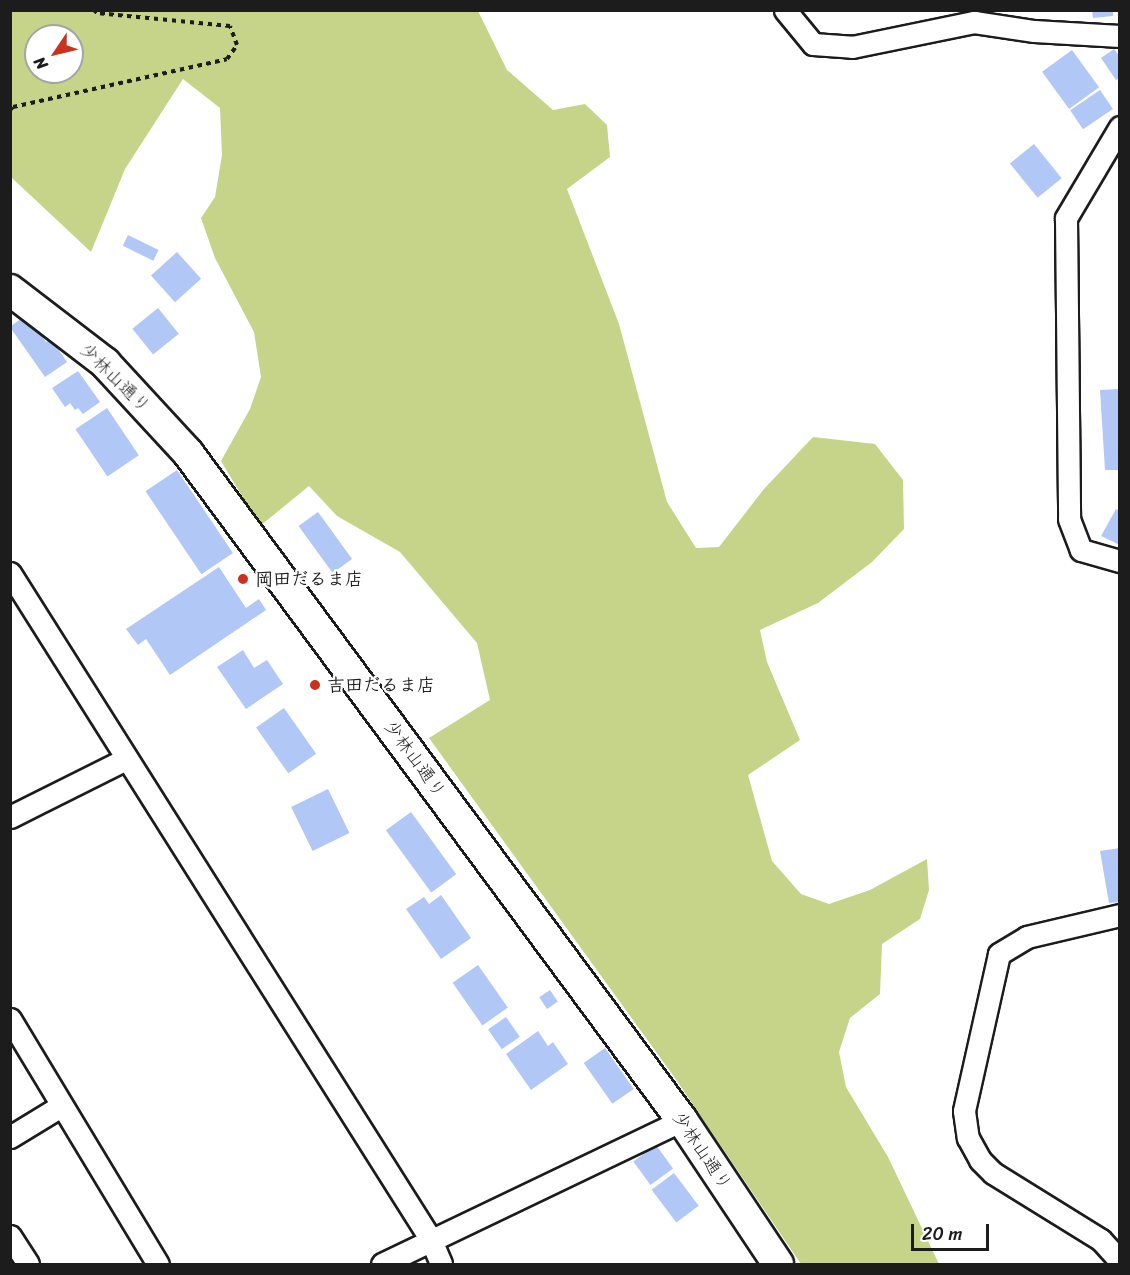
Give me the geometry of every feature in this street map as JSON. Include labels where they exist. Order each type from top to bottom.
[{"type":"street","points":[[785,10],[813,44],[823,45],[852,47],[974,22],[1034,31],[1119,36]]},
{"type":"street","points":[[1119,127],[1066,218],[1069,519],[1082,550],[1119,561]]},
{"type":"street","name":"少林山通り","points":[[10,290],[105,363],[188,453],[682,1120],[778,1264]]},
{"type":"street","points":[[10,573],[431,1240],[441,1264]]},
{"type":"street","points":[[10,817],[126,759]]},
{"type":"street","points":[[1119,915],[1027,938],[999,954],[964,1111],[968,1138],[980,1160],[993,1173],[1101,1240],[1119,1261]]},
{"type":"street","points":[[10,1019],[158,1264]]},
{"type":"street","points":[[10,1137],[61,1106]]},
{"type":"street","points":[[382,1264],[682,1120]]},
{"type":"street","points":[[10,1236],[28,1264]]},
{"type":"path","points":[[10,110],[13,107],[227,59],[237,45],[230,26],[97,13],[94,10]]},
{"type":"green space","points":[[10,11],[478,11],[507,70],[553,110],[585,104],[607,125],[610,157],[567,189],[619,324],[667,502],[696,548],[719,547],[764,489],[813,437],[875,444],[903,480],[904,529],[872,562],[818,603],[760,630],[767,662],[800,740],[748,775],[772,861],[801,894],[829,904],[870,890],[927,859],[929,890],[920,919],[882,944],[880,994],[850,1018],[839,1052],[846,1087],[888,1157],[939,1264],[801,1264],[675,1078],[429,738],[490,700],[477,643],[400,552],[337,516],[309,486],[260,526],[221,461],[250,409],[261,377],[254,332],[215,258],[201,218],[215,197],[222,155],[220,108],[183,79],[125,169],[91,252],[11,177]]},
{"type":"building","points":[[1092,10],[1113,10],[1113,16],[1093,18]]},
{"type":"building","points":[[1114,49],[1120,57],[1120,78],[1116,80],[1101,58]]},
{"type":"building","points":[[1072,50],[1099,87],[1069,109],[1042,72]]},
{"type":"building","points":[[1100,90],[1113,109],[1083,129],[1070,110]]},
{"type":"building","points":[[1034,144],[1062,178],[1038,198],[1010,164]]},
{"type":"building","points":[[128,235],[159,250],[153,261],[123,246]]},
{"type":"building","points":[[177,252],[201,279],[175,302],[151,275]]},
{"type":"building","points":[[158,308],[179,334],[153,354],[132,329]]},
{"type":"building","points":[[27,314],[46,342],[51,339],[67,362],[45,377],[10,327]]},
{"type":"building","points":[[78,371],[100,402],[83,414],[78,408],[75,410],[70,403],[65,407],[52,388]]},
{"type":"building","points":[[1120,389],[1120,470],[1105,470],[1100,390]]},
{"type":"building","points":[[107,408],[139,455],[107,477],[75,429]]},
{"type":"building","points":[[177,470],[233,553],[201,574],[145,491]]},
{"type":"building","points":[[1116,509],[1120,511],[1120,545],[1101,536]]},
{"type":"building","points":[[318,512],[352,559],[333,573],[299,526]]},
{"type":"building","points":[[219,567],[246,608],[259,599],[266,610],[170,675],[146,639],[138,645],[126,629]]},
{"type":"building","points":[[243,650],[254,668],[267,660],[283,684],[246,709],[217,667]]},
{"type":"building","points":[[284,708],[316,754],[288,773],[256,728]]},
{"type":"building","points":[[328,789],[349,833],[313,851],[291,807]]},
{"type":"building","points":[[411,812],[456,874],[431,893],[386,830]]},
{"type":"building","points":[[1120,848],[1120,902],[1109,903],[1100,851]]},
{"type":"building","points":[[441,895],[471,938],[441,959],[406,909],[424,897],[429,904]]},
{"type":"building","points":[[478,965],[508,1008],[482,1025],[453,983]]},
{"type":"building","points":[[550,990],[558,1002],[547,1009],[539,997]]},
{"type":"building","points":[[506,1017],[520,1037],[502,1049],[488,1030]]},
{"type":"building","points":[[538,1031],[548,1046],[553,1042],[568,1064],[531,1090],[506,1054]]},
{"type":"building","points":[[605,1048],[634,1089],[612,1104],[584,1063]]},
{"type":"building","points":[[656,1145],[673,1168],[650,1185],[633,1161]]},
{"type":"building","points":[[674,1173],[699,1206],[676,1223],[652,1190]]},
{"type":"place","name":"岡田だるま店","points":[[243,579]]},
{"type":"place","name":"吉田だるま店","points":[[315,685]]}]
